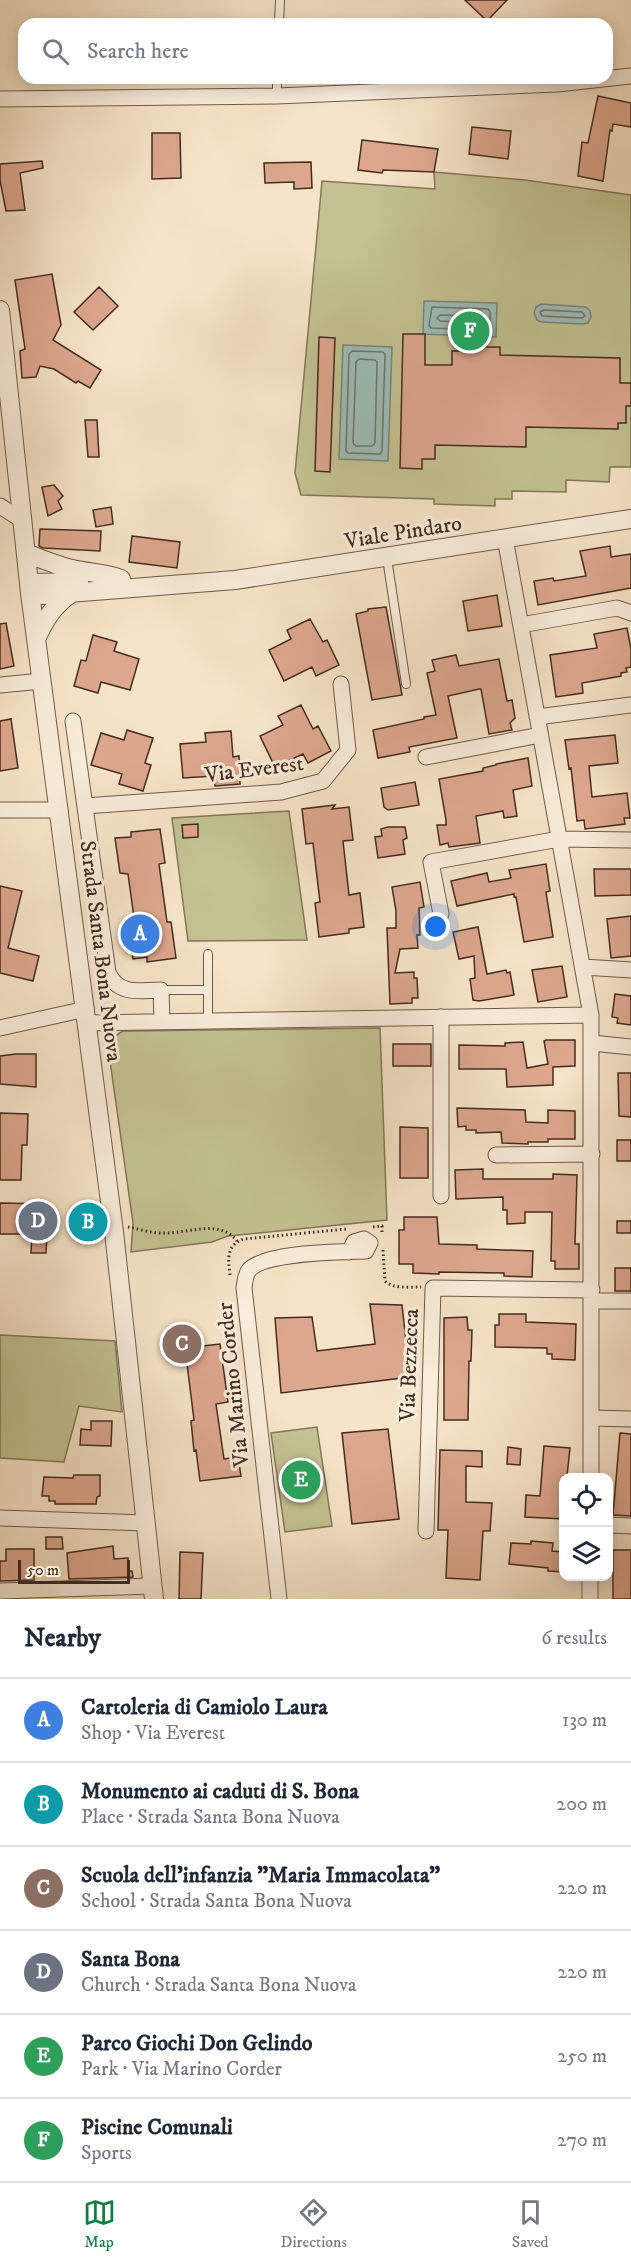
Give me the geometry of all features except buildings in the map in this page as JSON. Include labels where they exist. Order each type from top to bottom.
[{"type":"street","points":[[613,78],[631,76]]},
{"type":"street","points":[[0,99],[277,96],[557,84]]},
{"type":"street","name":"Strada Santa Bona Nuova","points":[[0,310],[36,639],[114,1232],[153,1593]]},
{"type":"street","points":[[0,506],[22,520]]},
{"type":"street","name":"Viale Pindaro","points":[[30,588],[43,595],[182,586],[387,558],[631,519]]},
{"type":"street","points":[[505,538],[591,1014],[591,1473]]},
{"type":"street","name":"Viale Pindaro","points":[[26,553],[55,564],[121,579],[182,586]]},
{"type":"street","name":"Viale Pindaro","points":[[30,588],[121,579]]},
{"type":"street","points":[[36,639],[50,613],[72,593]]},
{"type":"street","points":[[521,625],[617,608],[631,613]]},
{"type":"street","points":[[0,685],[42,681]]},
{"type":"street","name":"Via Everest","points":[[85,806],[281,792],[323,781],[348,750],[341,684]]},
{"type":"street","points":[[537,717],[631,705]]},
{"type":"street","points":[[73,721],[108,972],[111,980],[119,987],[130,991],[161,990],[162,1021]]},
{"type":"street","points":[[426,757],[540,735]]},
{"type":"street","points":[[0,810],[60,810]]},
{"type":"street","points":[[441,914],[431,862],[559,839],[631,840]]},
{"type":"street","points":[[583,967],[631,970]]},
{"type":"street","points":[[0,1028],[87,1016],[162,1021],[591,1014]]},
{"type":"street","points":[[441,1017],[441,1196]]},
{"type":"street","points":[[592,1043],[631,1047]]},
{"type":"street","points":[[496,1155],[592,1154]]},
{"type":"street","name":"Via Marino Corder","points":[[279,1599],[245,1300],[245,1280],[247,1272],[255,1265],[285,1256],[349,1252]]},
{"type":"street","name":"Via Bezzecca","points":[[426,1531],[433,1288],[592,1295],[631,1301]]},
{"type":"street","points":[[591,1418],[631,1419]]},
{"type":"street","points":[[0,1518],[146,1523]]},
{"type":"street","points":[[613,1526],[631,1526]]},
{"type":"street","points":[[590,1581],[590,1599]]},
{"type":"street","points":[[0,1591],[153,1593]]},
{"type":"lane","points":[[279,18],[280,0]]},
{"type":"lane","points":[[277,84],[277,96]]},
{"type":"lane","points":[[387,558],[406,684]]},
{"type":"lane","points":[[208,954],[208,1020]]},
{"type":"lane","points":[[161,990],[208,990]]},
{"type":"path","points":[[370,1227],[382,1226],[382,1237]]},
{"type":"path","points":[[128,1227],[165,1233],[218,1228],[231,1233],[237,1242]]},
{"type":"path","points":[[230,1282],[228,1258],[232,1247],[237,1242],[244,1239],[347,1229]]},
{"type":"path","points":[[383,1248],[385,1281],[388,1284],[433,1288]]},
{"type":"shaded area","points":[[434,172],[525,180],[631,195],[631,467],[610,467],[609,482],[566,480],[566,492],[512,491],[512,499],[495,499],[495,506],[434,504],[434,499],[301,495],[295,473],[322,181],[435,189]]},
{"type":"shaded area","points":[[289,811],[307,940],[188,941],[172,818]]},
{"type":"shaded area","points":[[380,1028],[387,1220],[228,1236],[212,1242],[131,1252],[133,1223],[109,1054],[111,1043],[116,1035],[123,1031]]},
{"type":"shaded area","points":[[0,1335],[115,1341],[122,1412],[79,1406],[64,1462],[0,1458]]},
{"type":"shaded area","points":[[317,1427],[332,1526],[285,1532],[271,1433]]},
{"type":"water","points":[[424,301],[497,303],[496,337],[423,334]]},
{"type":"water","points":[[541,304],[586,307],[591,317],[588,323],[582,324],[541,322],[537,320],[534,313],[536,307]]},
{"type":"water","points":[[343,345],[392,347],[388,461],[339,459]]},
{"type":"place","name":"Piscine Comunali","points":[[470,331]]},
{"type":"place","name":"Cartoleria di Camiolo Laura","points":[[140,934]]},
{"type":"place","name":"Santa Bona","points":[[38,1221]]},
{"type":"place","name":"Monumento ai caduti di S. Bona","points":[[88,1222]]},
{"type":"place","name":"Scuola dell'infanzia \"Maria Immacolata\"","points":[[182,1344]]},
{"type":"place","name":"Parco Giochi Don Gelindo","points":[[301,1480]]}]
